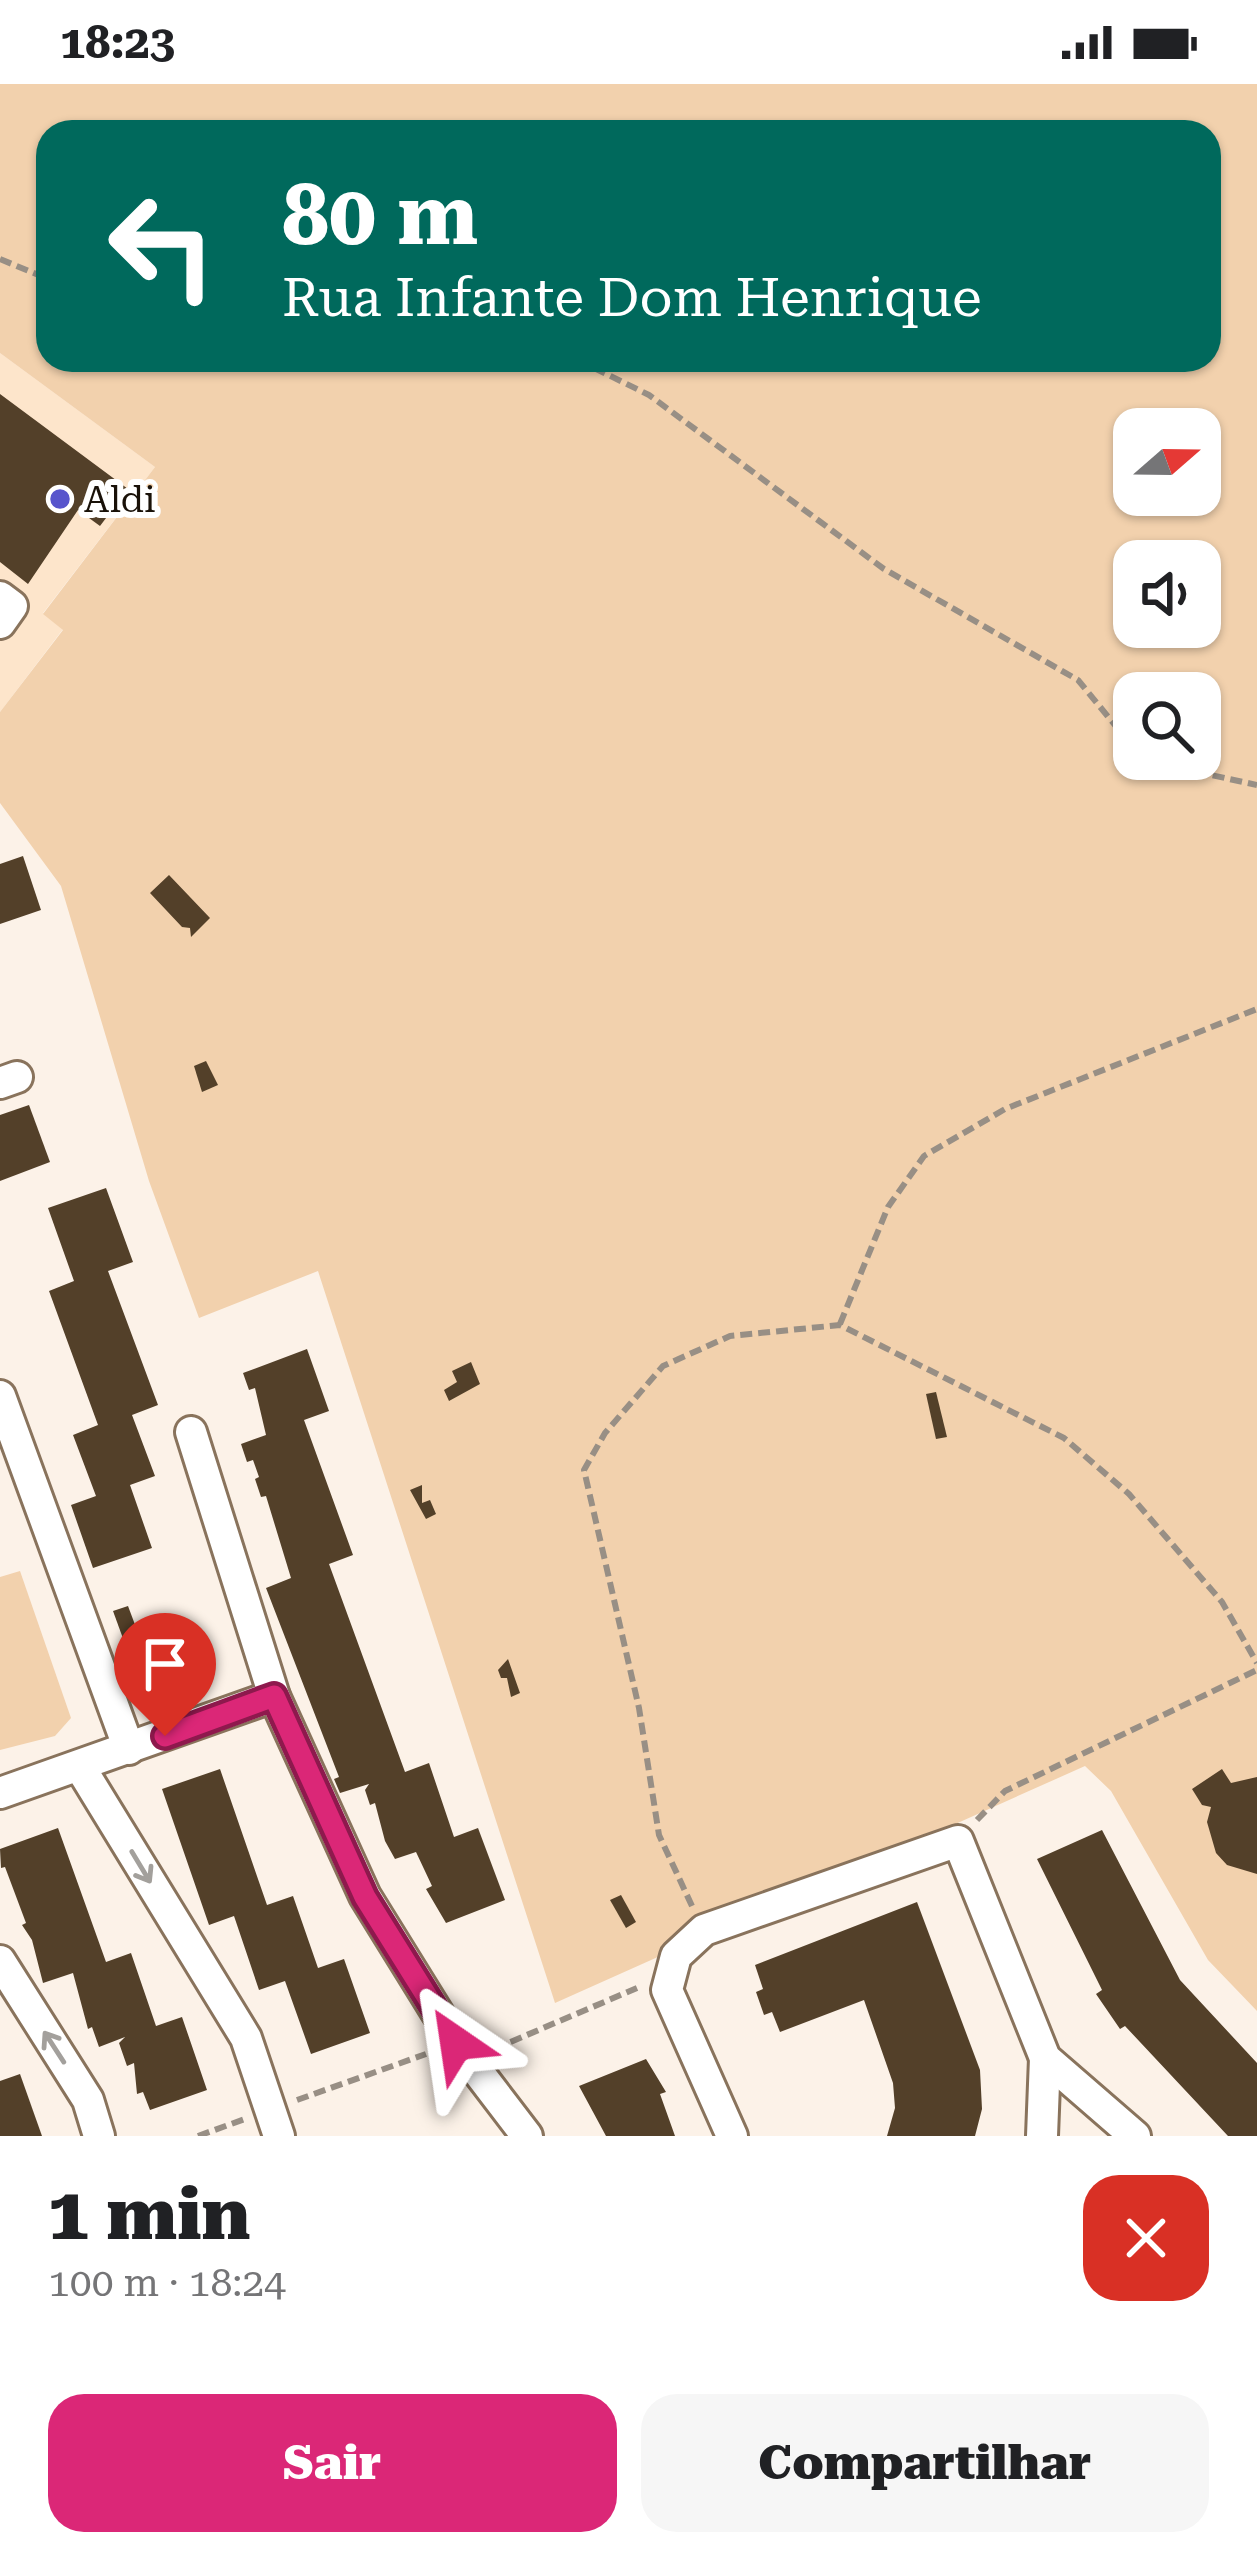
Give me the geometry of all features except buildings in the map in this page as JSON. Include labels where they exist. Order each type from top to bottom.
[{"type":"street","points":[[0,597],[12,606],[0,623]]},
{"type":"street","points":[[0,1396],[128,1750]]},
{"type":"street","points":[[191,1432],[274,1696],[365,1897],[462,2051],[526,2136]]},
{"type":"street","points":[[0,1793],[274,1696]]},
{"type":"street","points":[[80,1767],[246,2038],[274,2123]]},
{"type":"street","points":[[732,2136],[667,1990],[676,1956],[704,1930],[958,1840],[1046,2058],[1042,2136]]},
{"type":"street","points":[[0,1961],[88,2100],[99,2136]]},
{"type":"street","points":[[1046,2058],[1135,2136]]},
{"type":"path","points":[[0,259],[36,274]]},
{"type":"path","points":[[602,372],[649,395],[884,569],[1078,680],[1113,724]]},
{"type":"path","points":[[1221,777],[1257,785]]},
{"type":"path","points":[[840,1325],[888,1207],[924,1156],[1004,1108],[1254,1011]]},
{"type":"path","points":[[704,1930],[658,1835],[639,1708],[584,1470],[604,1433],[663,1366],[730,1336],[840,1325],[1064,1438],[1129,1494],[1222,1602],[1257,1666],[1004,1791],[958,1840]]},
{"type":"path","points":[[198,2136],[274,2123],[671,1973]]},
{"type":"shaded area","points":[[0,84],[1257,84],[1257,2011],[1208,1960],[1111,1791],[1085,1766],[555,2003],[318,1271],[199,1318],[149,1181],[61,886],[0,803],[0,712],[63,630],[43,614],[155,467],[0,353]]},
{"type":"shaded area","points":[[0,353],[155,467],[43,613],[63,629],[0,712]]},
{"type":"shaded area","points":[[20,1571],[71,1718],[55,1736],[0,1750],[0,1577]]},
{"type":"place","name":"Aldi","points":[[60,499]]},
{"type":"route","points":[[165,1736],[274,1696],[365,1897],[456,2043]]}]
